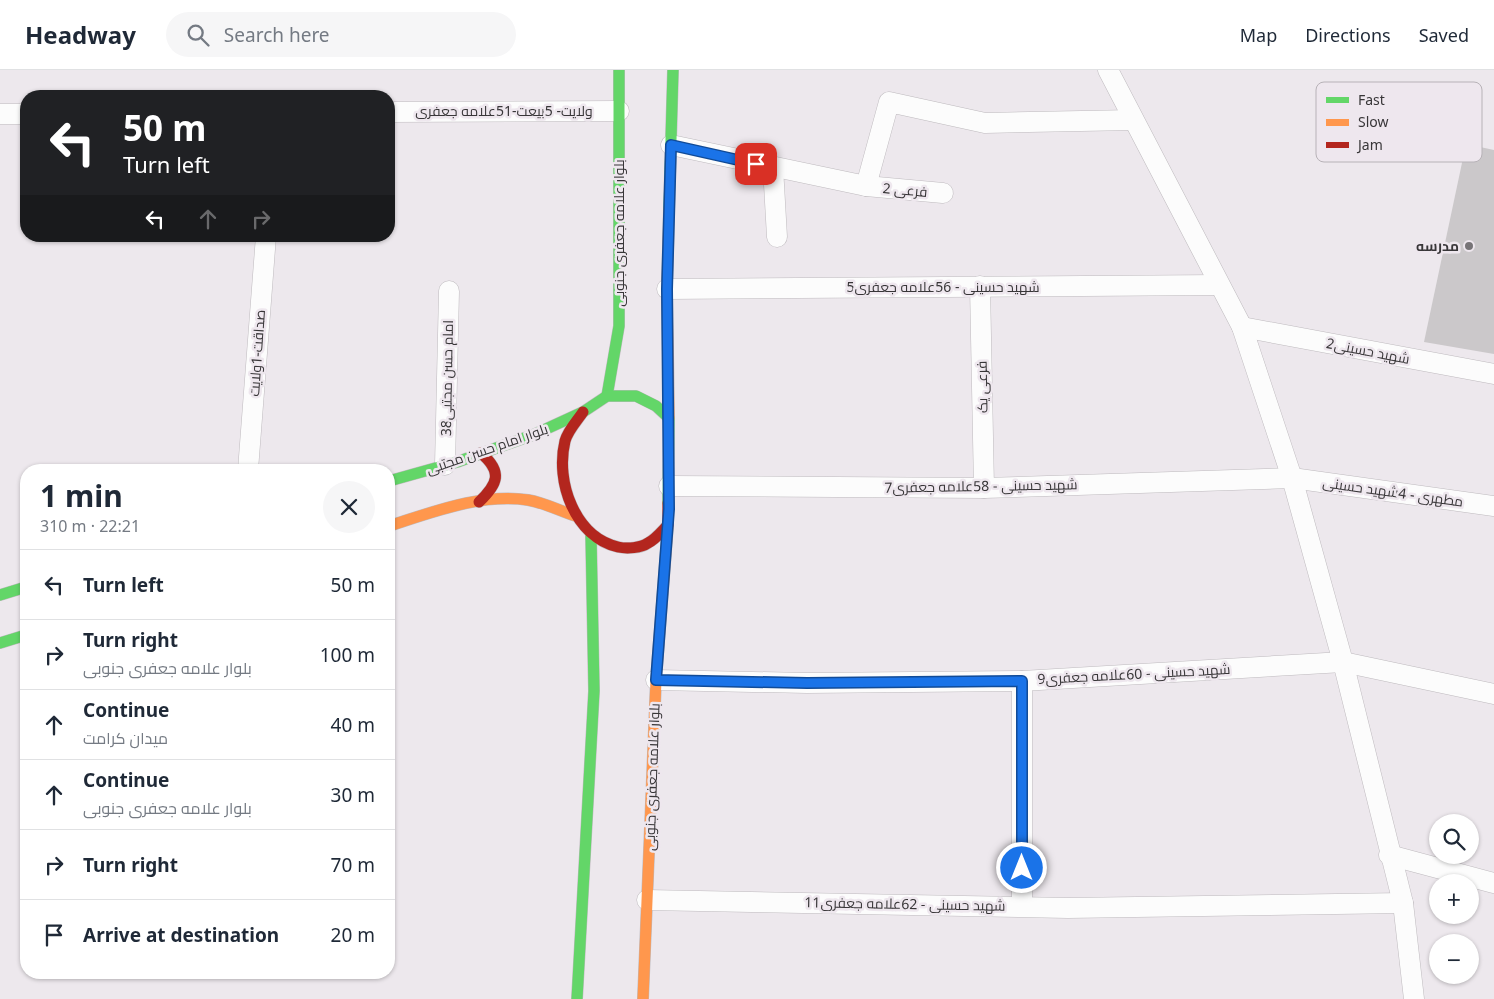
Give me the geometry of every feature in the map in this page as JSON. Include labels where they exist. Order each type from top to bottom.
[{"type":"main road","name":"بلوار علامه جعفری جنوبی","points":[[607,396],[619,326],[620,70]]},
{"type":"main road","points":[[669,418],[656,406],[636,396],[607,396],[583,412],[565,440],[562,467],[566,495],[576,516],[591,536],[619,548],[646,545],[668,525],[669,418],[667,289],[673,70]]},
{"type":"main road","name":"بلوار امام حسن مجتبی","points":[[395,479],[445,465],[533,435],[583,412]]},
{"type":"main road","points":[[480,502],[491,492],[496,483],[496,471],[492,460],[482,453]]},
{"type":"main road","points":[[395,524],[462,504],[498,499],[530,500],[576,516]]},
{"type":"main road","name":"بلوار علامه جعفری جنوبی","points":[[643,999],[656,680],[668,525]]},
{"type":"main road","points":[[578,999],[594,691],[591,536]]},
{"type":"main road","points":[[0,595],[20,589]]},
{"type":"main road","points":[[0,643],[20,637]]},
{"type":"street","points":[[1108,70],[1242,327],[1292,478],[1343,662],[1389,855],[1403,903],[1414,999]]},
{"type":"street","points":[[866,186],[889,102],[985,124],[1133,120]]},
{"type":"street","name":"ولایت- 5بیعت-51علامه جعفری","points":[[395,112],[619,111]]},
{"type":"street","points":[[0,114],[20,114]]},
{"type":"street","name":"فرعی 2","points":[[671,145],[866,186],[943,193]]},
{"type":"street","points":[[773,167],[777,237]]},
{"type":"street","name":"صداقت-1ولایت","points":[[248,464],[266,242]]},
{"type":"street","name":"5شهید حسینی - 56علامه جعفری","points":[[667,289],[1219,285]]},
{"type":"street","name":"فرعی یک","points":[[980,286],[984,488]]},
{"type":"street","name":"38امام حسن مجتبی","points":[[445,465],[449,291]]},
{"type":"street","name":"2شهید حسینی","points":[[1242,327],[1494,374]]},
{"type":"street","name":"7شهید حسینی - 58علامه جعفری","points":[[669,486],[984,488],[1292,478]]},
{"type":"street","name":"مطهری - 4شهید حسینی","points":[[1292,478],[1494,506]]},
{"type":"street","name":"9شهید حسینی - 60علامه جعفری","points":[[656,680],[807,683],[1022,681],[1343,662],[1494,694]]},
{"type":"street","points":[[1022,681],[1022,906]]},
{"type":"street","points":[[1389,855],[1494,883]]},
{"type":"street","name":"11شهید حسینی - 62علامه جعفری","points":[[647,900],[1068,908],[1403,903]]},
{"type":"building","name":"مدرسه","points":[[1482,147],[1494,150],[1494,354],[1424,342],[1462,162],[1482,162]]},
{"type":"traffic: fast","points":[[607,396],[619,326],[619,70]]},
{"type":"traffic: fast","points":[[669,209],[673,70]]},
{"type":"traffic: fast","points":[[395,479],[457,462],[533,435],[583,412],[607,396],[636,396],[656,406],[669,418],[668,503]]},
{"type":"traffic: fast","points":[[577,999],[594,691],[591,536]]},
{"type":"traffic: fast","points":[[0,595],[20,589]]},
{"type":"traffic: fast","points":[[0,643],[20,637]]},
{"type":"traffic: slow","points":[[669,209],[667,289],[669,418]]},
{"type":"traffic: slow","points":[[395,524],[457,505],[493,499],[528,500],[576,516]]},
{"type":"traffic: slow","points":[[643,999],[656,680],[668,525]]},
{"type":"traffic: jam","points":[[583,412],[566,437],[563,473],[566,490],[572,506],[590,532],[603,541],[618,547],[630,548],[645,545],[668,525],[668,503]]},
{"type":"traffic: jam","points":[[479,502],[494,484],[495,478],[493,466],[481,453]]},
{"type":"place","name":"مدرسه","points":[[1469,246]]},
{"type":"route","points":[[756,164],[671,145],[667,289],[669,509],[656,680],[807,683],[1022,681],[1022,868]]}]
